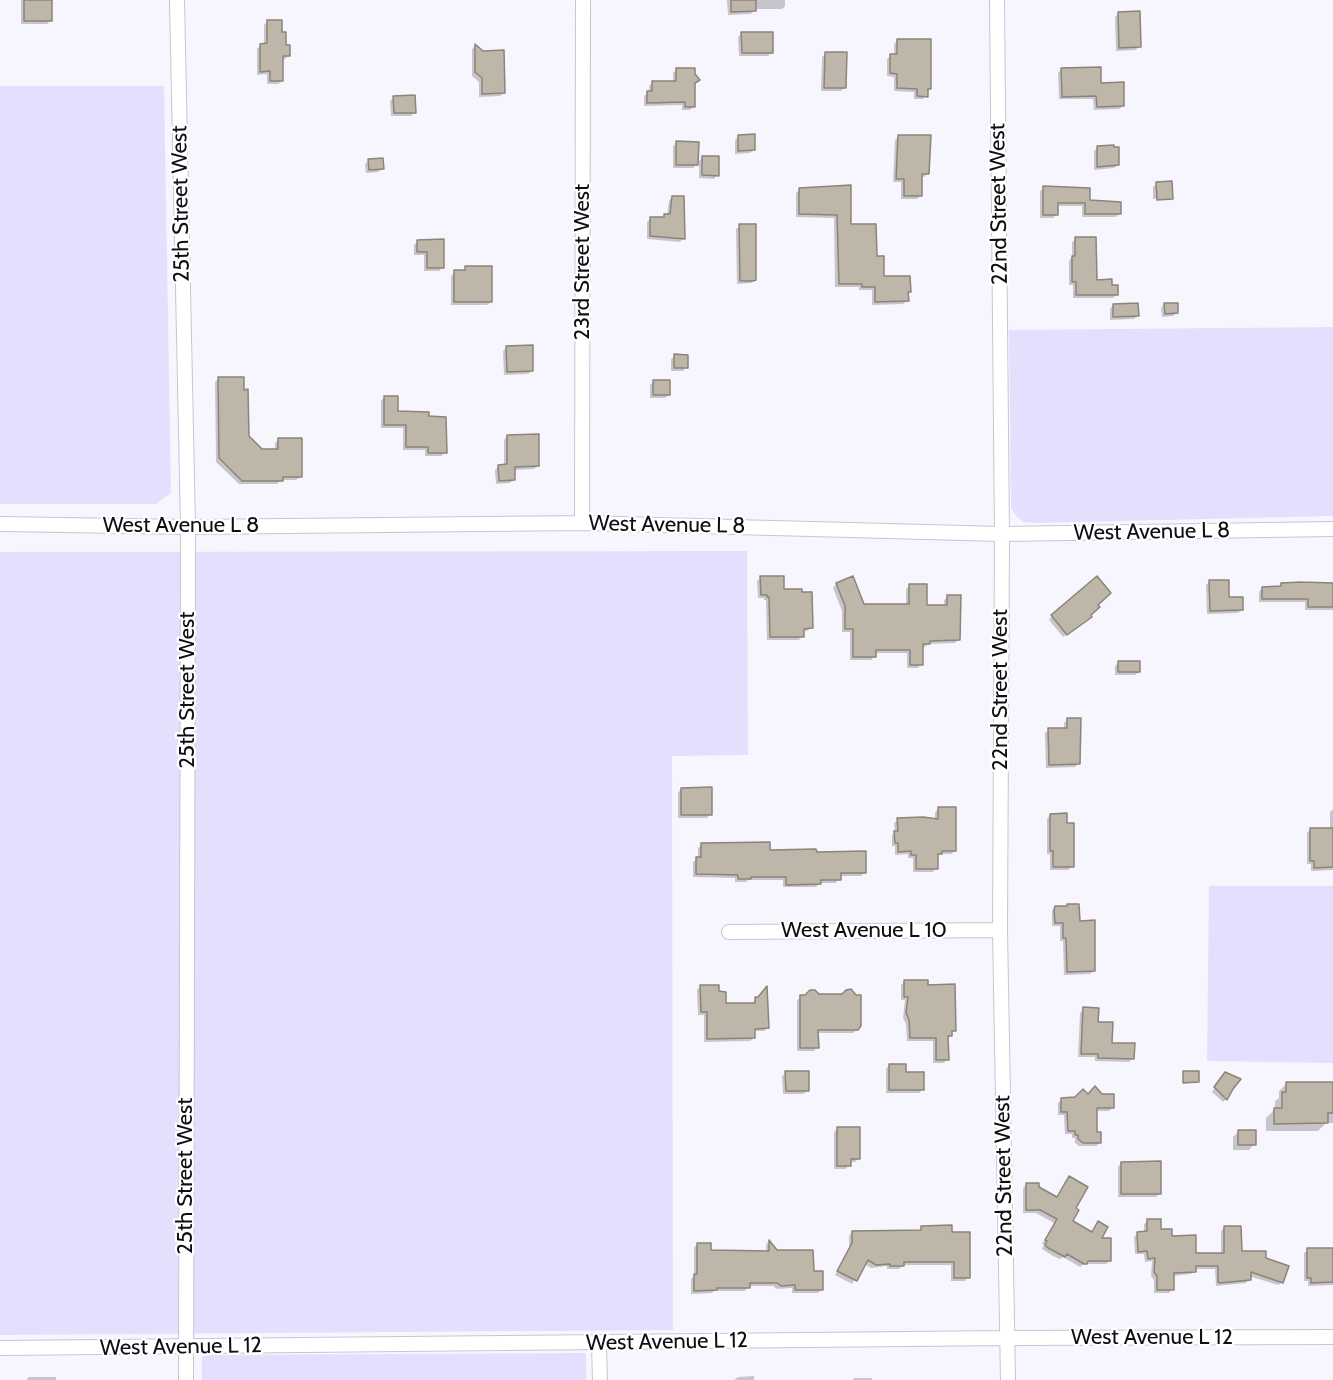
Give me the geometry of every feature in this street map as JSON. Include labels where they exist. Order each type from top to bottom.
[{"type":"street","name":"25th Street West","points":[[177,0],[188,527],[186,1380]]},
{"type":"street","name":"23rd Street West","points":[[582,523],[583,0]]},
{"type":"street","name":"22nd Street West","points":[[997,0],[1002,534],[1000,930],[1008,1380]]},
{"type":"street","name":"West Avenue L 8","points":[[0,524],[188,527],[582,523],[1002,534],[1333,529]]},
{"type":"street","name":"West Avenue L 10","points":[[729,932],[1000,930]]},
{"type":"street","name":"West Avenue L 12","points":[[0,1348],[1333,1337]]},
{"type":"street","points":[[599,1344],[600,1380]]},
{"type":"shaded area","points":[[0,86],[164,86],[171,493],[156,504],[0,504]]},
{"type":"shaded area","points":[[1333,327],[1333,516],[1034,523],[1024,522],[1011,508],[1009,330]]},
{"type":"shaded area","points":[[747,551],[748,755],[672,756],[673,1330],[0,1335],[0,552]]},
{"type":"shaded area","points":[[1209,886],[1333,886],[1333,1063],[1207,1061]]},
{"type":"shaded area","points":[[586,1353],[586,1380],[202,1380],[202,1355]]},
{"type":"building","points":[[24,0],[52,0],[52,21],[24,21]]},
{"type":"building","points":[[731,0],[756,0],[756,11],[731,12]]},
{"type":"building","points":[[1140,11],[1141,47],[1119,48],[1118,12]]},
{"type":"building","points":[[267,20],[282,20],[282,32],[286,32],[286,45],[290,45],[290,56],[283,56],[283,81],[270,81],[270,71],[260,72],[260,44],[267,43]]},
{"type":"building","points":[[741,32],[773,32],[773,53],[742,53]]},
{"type":"building","points":[[897,39],[931,39],[931,89],[928,89],[928,97],[917,96],[917,89],[897,88],[897,74],[890,73],[890,54],[897,54]]},
{"type":"building","points":[[475,44],[483,51],[504,50],[505,93],[482,94],[482,78],[475,72]]},
{"type":"building","points":[[825,52],[847,52],[846,88],[824,88]]},
{"type":"building","points":[[1101,67],[1101,83],[1124,82],[1124,106],[1097,107],[1096,96],[1062,97],[1061,68]]},
{"type":"building","points":[[676,68],[695,68],[695,74],[700,80],[695,83],[695,107],[685,107],[685,102],[647,103],[647,91],[652,91],[652,81],[676,81]]},
{"type":"building","points":[[415,95],[416,113],[394,113],[393,96]]},
{"type":"building","points":[[755,134],[755,150],[738,151],[738,135]]},
{"type":"building","points":[[898,135],[931,135],[929,174],[922,174],[922,196],[904,196],[904,179],[896,179]]},
{"type":"building","points":[[676,141],[699,142],[698,165],[676,165]]},
{"type":"building","points":[[1114,145],[1114,147],[1119,147],[1119,165],[1097,167],[1097,146]]},
{"type":"building","points":[[702,156],[719,156],[719,176],[702,175]]},
{"type":"building","points":[[383,158],[384,169],[369,170],[368,159]]},
{"type":"building","points":[[1172,181],[1173,199],[1157,200],[1156,182]]},
{"type":"building","points":[[851,185],[851,224],[876,224],[877,256],[884,256],[884,276],[910,276],[909,301],[875,302],[875,287],[862,287],[862,284],[839,284],[837,215],[799,214],[799,188]]},
{"type":"building","points":[[1043,186],[1090,188],[1090,200],[1121,202],[1121,214],[1085,214],[1085,203],[1058,203],[1058,215],[1043,215]]},
{"type":"building","points":[[672,196],[684,196],[685,239],[650,236],[650,217],[664,217],[664,214],[670,214]]},
{"type":"building","points":[[739,224],[756,224],[756,280],[753,281],[740,281]]},
{"type":"building","points":[[1075,237],[1096,237],[1097,280],[1112,279],[1112,285],[1118,285],[1118,295],[1076,295],[1076,282],[1072,282]]},
{"type":"building","points":[[444,239],[444,268],[427,268],[427,252],[417,252],[417,240]]},
{"type":"building","points":[[465,266],[492,266],[492,302],[454,302],[454,270],[465,270]]},
{"type":"building","points":[[1138,303],[1139,316],[1113,317],[1113,304]]},
{"type":"building","points":[[1164,303],[1178,303],[1178,313],[1165,314]]},
{"type":"building","points":[[533,345],[533,371],[507,372],[506,346]]},
{"type":"building","points":[[674,354],[688,355],[688,368],[674,368]]},
{"type":"building","points":[[218,377],[244,377],[244,390],[248,389],[249,436],[262,449],[278,449],[278,438],[302,438],[302,477],[283,477],[283,481],[242,481],[219,458]]},
{"type":"building","points":[[653,380],[670,380],[670,395],[653,395]]},
{"type":"building","points":[[384,396],[398,396],[398,411],[429,412],[429,416],[446,417],[447,453],[428,453],[428,447],[406,447],[406,425],[384,425]]},
{"type":"building","points":[[539,434],[539,466],[515,467],[515,480],[499,481],[498,465],[507,464],[507,435]]},
{"type":"building","points":[[760,576],[784,576],[784,589],[802,589],[802,592],[812,592],[813,628],[804,629],[804,637],[770,637],[769,597],[761,595]]},
{"type":"building","points":[[853,576],[864,604],[909,604],[909,584],[927,584],[927,605],[947,605],[947,595],[961,595],[960,640],[930,641],[930,644],[923,644],[923,665],[910,665],[910,650],[876,650],[876,657],[853,657],[853,629],[845,629],[845,606],[836,583]]},
{"type":"building","points":[[1097,576],[1111,593],[1098,605],[1100,607],[1091,615],[1092,617],[1067,635],[1051,615]]},
{"type":"building","points":[[1209,580],[1229,580],[1229,597],[1243,597],[1243,610],[1210,611]]},
{"type":"building","points":[[1302,582],[1333,583],[1333,607],[1308,607],[1308,599],[1262,599],[1262,587]]},
{"type":"building","points":[[1118,661],[1140,661],[1140,672],[1118,672]]},
{"type":"building","points":[[1067,718],[1081,718],[1080,764],[1049,765],[1048,728],[1067,728]]},
{"type":"building","points":[[712,787],[712,815],[681,815],[681,788]]},
{"type":"building","points":[[938,807],[956,807],[956,851],[942,851],[942,854],[938,854],[938,869],[916,869],[916,855],[911,855],[911,851],[898,852],[894,831],[898,831],[897,818],[938,819]]},
{"type":"building","points":[[1067,813],[1067,823],[1074,823],[1074,867],[1053,867],[1053,851],[1050,851],[1050,814]]},
{"type":"building","points":[[1310,828],[1333,828],[1333,867],[1314,868],[1314,861],[1310,861]]},
{"type":"building","points":[[770,842],[770,850],[866,851],[866,873],[841,873],[841,880],[821,880],[821,884],[786,885],[786,877],[738,879],[738,875],[696,874],[696,857],[701,857],[701,843]]},
{"type":"building","points":[[1067,904],[1079,904],[1080,921],[1095,920],[1095,971],[1067,972],[1063,923],[1055,923],[1054,910],[1055,906],[1067,906]]},
{"type":"building","points":[[904,980],[928,980],[928,985],[955,984],[956,1031],[952,1031],[952,1036],[948,1036],[949,1060],[936,1060],[936,1038],[910,1038],[909,1020],[906,1013],[908,997],[904,997]]},
{"type":"building","points":[[700,985],[719,985],[719,991],[726,992],[726,1003],[755,1003],[755,997],[758,997],[767,986],[769,1028],[755,1029],[755,1038],[707,1039],[707,1012],[701,1012]]},
{"type":"building","points":[[851,989],[856,995],[861,995],[861,1026],[858,1030],[818,1030],[819,1048],[800,1048],[800,995],[805,995],[810,990],[815,990],[819,994],[842,994]]},
{"type":"building","points":[[1083,1007],[1099,1008],[1098,1022],[1113,1022],[1112,1043],[1135,1043],[1134,1059],[1098,1058],[1098,1054],[1081,1054]]},
{"type":"building","points":[[889,1064],[906,1064],[906,1072],[924,1072],[924,1090],[889,1090]]},
{"type":"building","points":[[785,1071],[809,1071],[809,1091],[786,1091]]},
{"type":"building","points":[[1183,1071],[1199,1071],[1199,1082],[1183,1083]]},
{"type":"building","points":[[1225,1072],[1241,1079],[1227,1100],[1214,1087]]},
{"type":"building","points":[[1286,1082],[1333,1082],[1333,1113],[1328,1113],[1328,1123],[1274,1124],[1274,1108],[1282,1108],[1282,1092],[1286,1092]]},
{"type":"building","points":[[1095,1086],[1102,1094],[1114,1094],[1114,1108],[1097,1108],[1097,1132],[1101,1132],[1101,1143],[1083,1143],[1078,1139],[1078,1135],[1075,1135],[1075,1131],[1068,1131],[1067,1112],[1061,1112],[1061,1098],[1075,1097],[1083,1089],[1088,1094]]},
{"type":"building","points":[[837,1127],[860,1127],[860,1159],[851,1159],[851,1166],[837,1166]]},
{"type":"building","points":[[1238,1130],[1256,1130],[1256,1145],[1238,1145]]},
{"type":"building","points":[[1161,1161],[1161,1194],[1121,1194],[1121,1162]]},
{"type":"building","points":[[1069,1176],[1088,1187],[1076,1208],[1079,1210],[1073,1221],[1092,1232],[1098,1221],[1108,1227],[1102,1238],[1111,1238],[1111,1261],[1088,1261],[1084,1264],[1067,1254],[1065,1257],[1048,1248],[1045,1240],[1057,1219],[1040,1210],[1026,1210],[1026,1183],[1039,1183],[1039,1187],[1057,1197]]},
{"type":"building","points":[[1147,1219],[1161,1219],[1161,1229],[1172,1229],[1172,1236],[1196,1235],[1196,1253],[1224,1253],[1224,1226],[1241,1226],[1242,1251],[1266,1251],[1266,1258],[1289,1266],[1283,1283],[1251,1272],[1251,1280],[1220,1283],[1218,1282],[1218,1266],[1196,1266],[1196,1272],[1174,1273],[1174,1290],[1157,1290],[1157,1276],[1154,1272],[1155,1258],[1148,1259],[1147,1251],[1138,1252],[1137,1232],[1147,1231]]},
{"type":"building","points":[[952,1225],[952,1232],[970,1232],[970,1278],[954,1278],[954,1262],[904,1262],[904,1266],[890,1266],[890,1264],[876,1265],[868,1260],[857,1281],[837,1271],[852,1243],[852,1231],[921,1230],[921,1226]]},
{"type":"building","points":[[769,1240],[777,1250],[813,1250],[814,1271],[823,1271],[823,1290],[795,1290],[795,1285],[750,1283],[750,1288],[694,1291],[694,1274],[697,1274],[697,1243],[711,1243],[711,1250],[769,1251]]},
{"type":"building","points":[[1307,1248],[1333,1248],[1333,1282],[1311,1283],[1311,1278],[1307,1278]]}]
